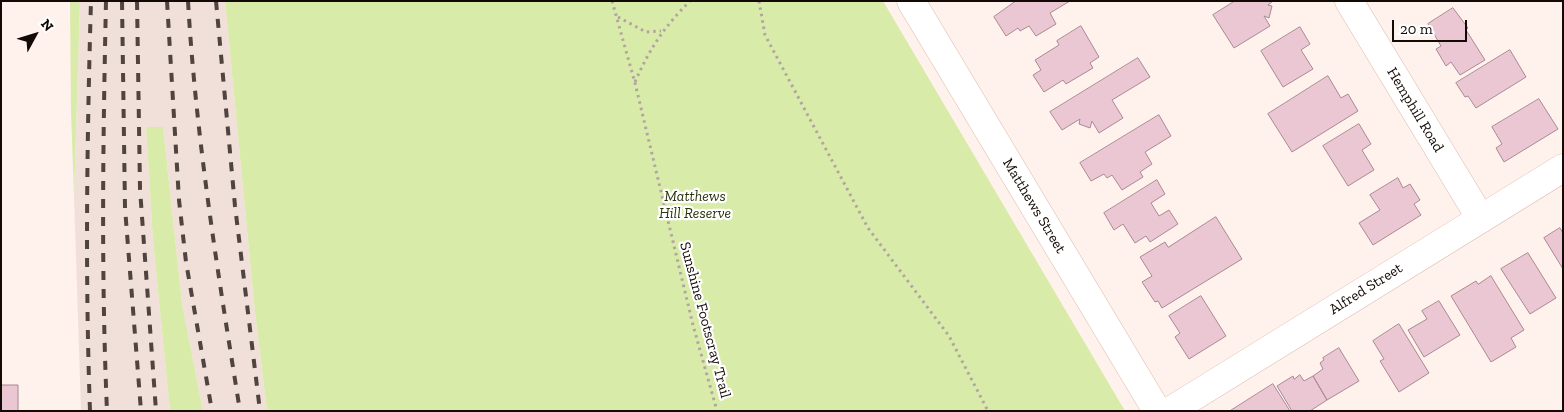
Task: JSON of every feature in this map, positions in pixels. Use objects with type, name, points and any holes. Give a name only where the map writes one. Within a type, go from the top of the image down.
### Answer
[{"type":"street","name":"Matthews Street","points":[[911,1],[1157,411]]},
{"type":"street","name":"Hemphill Road","points":[[1348,1],[1481,219]]},
{"type":"street","name":"Alfred Street","points":[[1170,411],[1563,168]]},
{"type":"path","name":"Sunshine Footscray Trail","points":[[612,1],[635,83],[693,325],[717,411]]},
{"type":"path","points":[[635,83],[646,56],[661,31],[690,1]]},
{"type":"path","points":[[760,1],[765,35],[868,228],[949,336],[988,411]]},
{"type":"path","points":[[617,16],[646,32],[661,31]]},
{"type":"shaded area","points":[[80,1],[225,1],[255,312],[267,411],[203,411],[182,303],[163,127],[146,127],[153,240],[170,411],[81,411],[74,196]]},
{"type":"green space","points":[[70,1],[80,1],[74,196],[71,111]]},
{"type":"green space","name":"Matthews Hill Reserve","points":[[225,1],[883,1],[1125,411],[267,411],[255,312]]},
{"type":"green space","points":[[146,127],[163,127],[182,303],[203,411],[170,411],[153,240]]},
{"type":"building","points":[[1016,1],[1070,1],[1050,13],[1056,24],[1036,36],[1029,26],[1020,31],[1018,28],[1006,36],[994,17]]},
{"type":"building","points":[[1235,1],[1273,1],[1268,5],[1272,6],[1269,18],[1264,16],[1270,26],[1234,48],[1213,15]]},
{"type":"building","points":[[1453,8],[1468,28],[1466,30],[1485,60],[1460,75],[1451,62],[1446,66],[1436,49],[1441,46],[1428,24]]},
{"type":"building","points":[[1081,26],[1099,57],[1090,63],[1093,68],[1066,84],[1063,80],[1044,92],[1033,75],[1041,70],[1035,60],[1059,45],[1057,41]]},
{"type":"building","points":[[1300,27],[1310,44],[1301,50],[1313,69],[1283,87],[1261,51]]},
{"type":"building","points":[[1510,50],[1526,77],[1476,108],[1468,96],[1465,97],[1456,83]]},
{"type":"building","points":[[1138,58],[1150,77],[1112,100],[1123,118],[1099,133],[1092,121],[1090,128],[1079,124],[1080,119],[1062,130],[1050,112]]},
{"type":"building","points":[[1328,76],[1341,98],[1348,94],[1358,111],[1292,152],[1268,114]]},
{"type":"building","points":[[1539,99],[1558,129],[1504,162],[1496,148],[1502,144],[1492,127]]},
{"type":"building","points":[[1159,115],[1171,136],[1145,152],[1152,164],[1140,172],[1143,177],[1122,190],[1112,175],[1107,178],[1104,174],[1091,181],[1080,163]]},
{"type":"building","points":[[1359,124],[1371,144],[1362,150],[1374,170],[1348,186],[1323,146]]},
{"type":"building","points":[[1398,178],[1403,188],[1410,184],[1420,200],[1414,204],[1421,215],[1373,245],[1359,223],[1380,210],[1370,195]]},
{"type":"building","points":[[1157,180],[1165,194],[1151,203],[1159,216],[1169,210],[1178,224],[1150,242],[1146,236],[1135,243],[1123,224],[1114,230],[1104,213]]},
{"type":"building","points":[[1216,217],[1242,259],[1162,308],[1158,301],[1155,302],[1142,282],[1152,276],[1140,257],[1165,242],[1168,247]]},
{"type":"building","points":[[1560,228],[1563,233],[1563,269],[1544,238]]},
{"type":"building","points":[[1528,253],[1556,298],[1530,314],[1501,269]]},
{"type":"building","points":[[1491,276],[1524,330],[1511,338],[1516,347],[1491,362],[1451,296],[1476,281],[1478,284]]},
{"type":"building","points":[[1201,296],[1226,336],[1189,359],[1175,337],[1180,333],[1169,316]]},
{"type":"building","points":[[1439,301],[1460,335],[1424,357],[1408,330],[1427,319],[1422,311]]},
{"type":"building","points":[[1399,324],[1429,373],[1399,392],[1380,361],[1384,359],[1373,341]]},
{"type":"building","points":[[1339,348],[1359,381],[1327,400],[1313,376],[1323,369],[1320,363],[1324,360],[1323,358]]},
{"type":"building","points":[[1300,375],[1304,381],[1313,376],[1327,400],[1310,411],[1292,411],[1277,386],[1293,376],[1294,379]]},
{"type":"building","points":[[1273,384],[1290,411],[1230,411]]},
{"type":"building","points":[[1,385],[18,385],[18,411],[1,411]]},
{"type":"railway","points":[[90,411],[87,206],[91,1]]},
{"type":"railway","points":[[106,1],[103,206],[107,411]]},
{"type":"railway","points":[[122,1],[125,208],[141,411]]},
{"type":"railway","points":[[137,1],[140,189],[156,411]]},
{"type":"railway","points":[[167,1],[179,200],[186,262],[212,411]]},
{"type":"railway","points":[[188,1],[202,155],[240,411]]},
{"type":"railway","points":[[216,1],[235,206],[260,411]]}]
